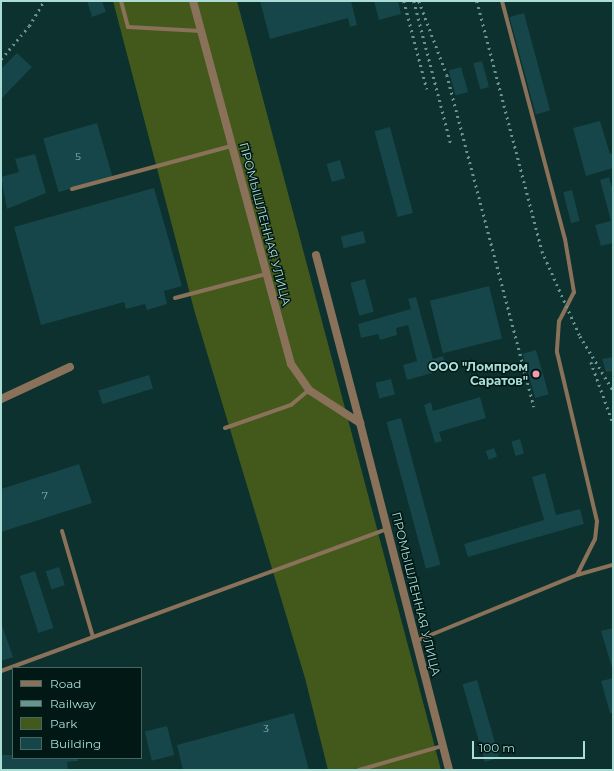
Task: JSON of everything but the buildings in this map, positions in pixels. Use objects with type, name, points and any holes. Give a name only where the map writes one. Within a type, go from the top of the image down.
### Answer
[{"type":"street","name":"ПРОМЫШЛЕННАЯ УЛИЦА","points":[[194,1],[231,146],[291,364],[309,390],[360,423]]},
{"type":"street","name":"ПРОМЫШЛЕННАЯ УЛИЦА","points":[[316,255],[449,770]]},
{"type":"street","points":[[1,399],[70,367]]},
{"type":"lane","points":[[121,1],[128,27],[201,31]]},
{"type":"lane","points":[[502,1],[565,239],[574,292],[559,321],[557,352],[597,522],[595,539],[586,562],[577,575]]},
{"type":"lane","points":[[72,189],[231,146]]},
{"type":"lane","points":[[175,298],[266,274]]},
{"type":"lane","points":[[225,428],[291,405],[309,390]]},
{"type":"lane","points":[[1,671],[387,529]]},
{"type":"lane","points":[[62,531],[93,637]]},
{"type":"lane","points":[[416,641],[577,575],[613,565]]},
{"type":"lane","points":[[359,770],[442,746]]},
{"type":"green space","points":[[113,1],[237,1],[441,770],[328,770],[305,678],[195,313]]},
{"type":"railway","points":[[1,59],[29,26],[44,1]]},
{"type":"railway","points":[[404,1],[427,89]]},
{"type":"railway","points":[[414,1],[451,144]]},
{"type":"railway","points":[[419,1],[447,75],[534,407]]},
{"type":"railway","points":[[477,1],[542,251],[580,336],[613,390]]},
{"type":"railway","points":[[591,362],[613,423]]},
{"type":"place","name":"ООО \"Ломпром Саратов\"","points":[[536,374]]}]
